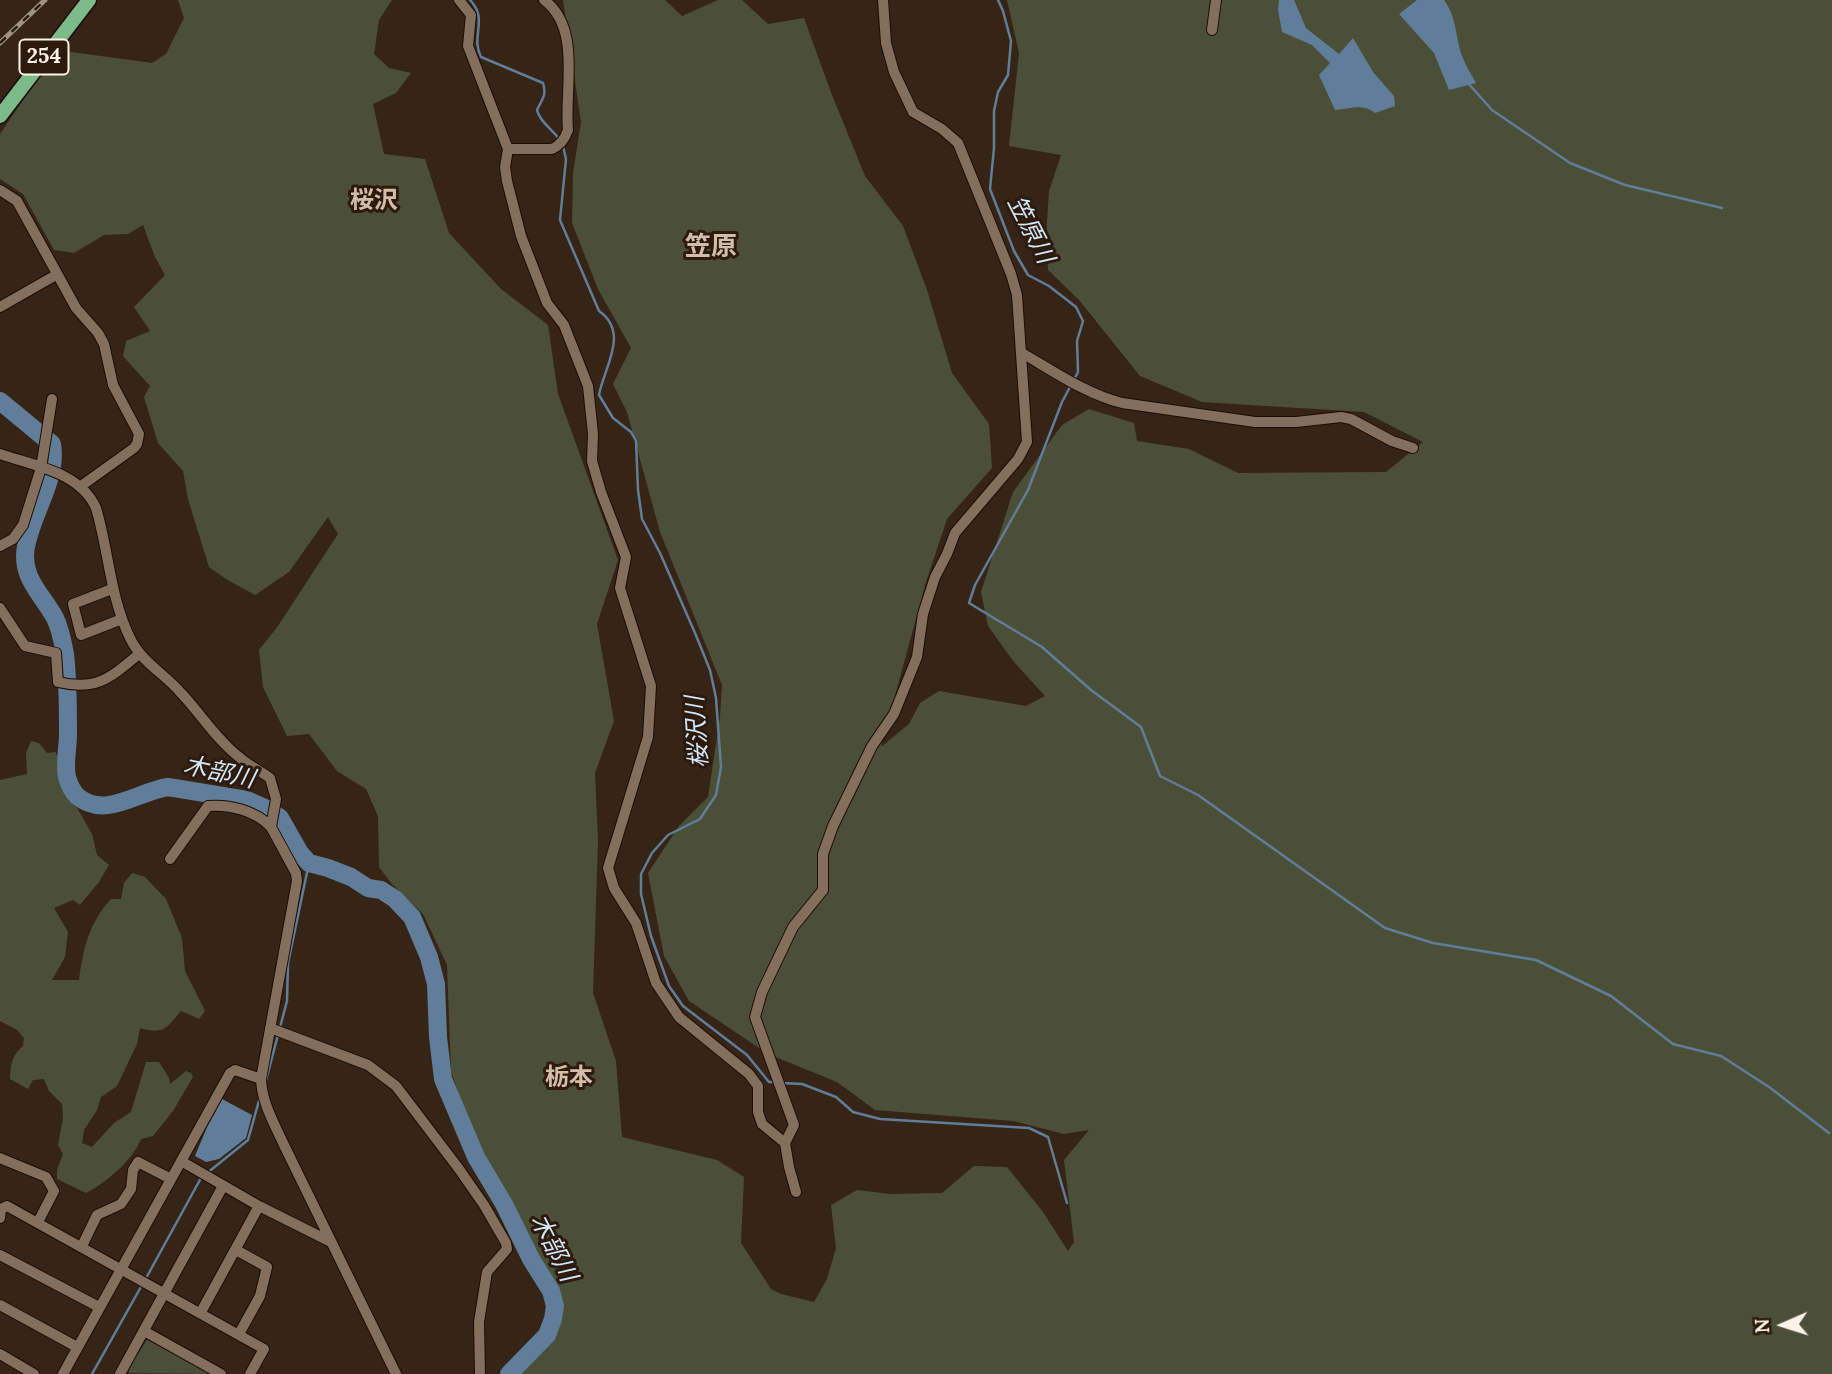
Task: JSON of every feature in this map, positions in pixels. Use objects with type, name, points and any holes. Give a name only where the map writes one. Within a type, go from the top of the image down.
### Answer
[{"type":"highway","name":"254","points":[[0,116],[89,0]]},
{"type":"street","points":[[458,0],[471,15],[468,46],[470,55],[508,149],[505,160],[507,181],[521,236],[547,303],[564,325],[588,386],[593,433],[592,461],[626,557],[620,588],[651,686],[648,737],[608,869],[614,888],[636,923],[656,983],[670,1005],[679,1017],[749,1074],[758,1086],[758,1112],[762,1124],[785,1143]]},
{"type":"street","points":[[508,149],[552,149],[558,147],[568,130],[567,41],[557,12],[544,0]]},
{"type":"street","points":[[796,1192],[785,1143],[794,1125],[755,1017],[762,992],[793,928],[823,890],[823,854],[833,826],[867,757],[894,713],[917,657],[923,614],[935,577],[955,533],[1018,459],[1027,442],[1017,295],[1011,274],[958,143],[942,129],[913,112],[894,72],[886,43],[883,0]]},
{"type":"street","points":[[1212,30],[1216,0]]},
{"type":"street","points":[[0,190],[18,201],[56,275],[76,308],[98,333],[104,344],[113,385],[139,434],[134,447],[81,485]]},
{"type":"street","points":[[0,307],[56,275]]},
{"type":"street","points":[[1022,353],[1109,400],[1255,422],[1296,422],[1341,417],[1351,419],[1392,441],[1413,448]]},
{"type":"street","points":[[0,547],[19,533],[41,468],[52,399]]},
{"type":"street","points":[[0,454],[62,475],[81,485],[96,508],[112,589],[122,619],[139,654],[180,691],[219,738],[239,757],[270,778],[276,799],[271,827]]},
{"type":"street","points":[[112,589],[73,604],[81,635],[122,619]]},
{"type":"street","points":[[0,608],[26,646],[56,653],[58,682],[78,687],[95,683],[112,676],[139,654]]},
{"type":"street","points":[[170,859],[208,806],[228,807],[264,819],[296,873],[297,881],[261,1079],[266,1106],[396,1374]]},
{"type":"street","points":[[270,1028],[368,1065],[381,1073],[396,1086],[484,1205],[507,1249],[487,1272],[479,1322],[480,1374]]},
{"type":"street","points":[[63,1374],[230,1073],[235,1070],[261,1079]]},
{"type":"street","points":[[0,1158],[46,1177],[54,1191],[38,1222]]},
{"type":"street","points":[[181,1161],[259,1206],[331,1242]]},
{"type":"street","points":[[82,1246],[97,1215],[121,1204],[131,1189],[133,1170],[138,1162],[171,1179]]},
{"type":"street","points":[[122,1373],[223,1186]]},
{"type":"street","points":[[0,1218],[1,1209],[7,1206],[264,1349],[250,1374]]},
{"type":"street","points":[[201,1312],[259,1206]]},
{"type":"street","points":[[236,1250],[267,1267],[260,1296],[239,1334]]},
{"type":"street","points":[[0,1255],[99,1307]]},
{"type":"street","points":[[0,1305],[77,1347]]},
{"type":"street","points":[[144,1331],[221,1374]]},
{"type":"street","points":[[0,1354],[34,1374]]},
{"type":"green space","points":[[178,0],[392,0],[379,20],[374,54],[389,68],[411,73],[396,93],[373,104],[384,154],[425,159],[449,233],[501,289],[548,325],[558,394],[618,560],[597,624],[614,721],[595,773],[598,841],[593,993],[616,1061],[622,1137],[717,1160],[744,1177],[741,1243],[771,1289],[814,1302],[827,1279],[836,1248],[831,1205],[857,1190],[890,1194],[942,1193],[974,1166],[1007,1167],[1043,1212],[1068,1251],[1074,1242],[1064,1160],[1089,1130],[1064,1134],[1013,1121],[875,1110],[837,1082],[768,1054],[689,1001],[664,956],[648,873],[679,826],[708,797],[722,685],[660,532],[627,412],[613,384],[631,348],[598,289],[572,223],[573,173],[581,122],[563,0],[665,0],[682,16],[718,0],[742,0],[768,24],[804,18],[865,176],[903,226],[927,290],[952,373],[989,424],[992,468],[947,519],[926,582],[881,747],[909,724],[920,703],[939,691],[1026,706],[1045,696],[1014,662],[988,626],[981,592],[1013,492],[1062,425],[1089,409],[1134,423],[1137,441],[1189,449],[1238,473],[1386,472],[1423,442],[1364,412],[1202,402],[1140,376],[1079,300],[1048,270],[1046,238],[1049,191],[1061,155],[1009,146],[1019,53],[1007,0],[1832,0],[1832,1374],[519,1374],[524,1351],[556,1321],[560,1307],[558,1292],[512,1200],[485,1156],[465,1112],[451,1071],[447,965],[423,914],[392,884],[379,867],[378,816],[366,789],[337,771],[309,734],[287,736],[263,687],[259,650],[278,626],[338,534],[328,517],[289,572],[255,595],[209,567],[188,499],[183,471],[158,443],[144,397],[150,386],[123,356],[126,341],[150,331],[134,307],[165,275],[143,225],[128,234],[104,235],[74,253],[54,250],[23,194],[0,179],[0,134],[57,50],[152,63],[166,54],[184,18]]},
{"type":"green space","points":[[31,741],[39,743],[47,753],[56,752],[64,785],[92,834],[97,855],[109,865],[80,905],[73,900],[54,908],[68,932],[65,957],[52,980],[79,980],[92,927],[111,899],[121,899],[124,883],[132,873],[145,877],[166,899],[182,938],[185,971],[205,1011],[199,1019],[181,1011],[168,1026],[160,1030],[140,1028],[137,1044],[117,1086],[101,1097],[97,1110],[84,1130],[82,1143],[92,1147],[114,1123],[131,1112],[146,1062],[159,1062],[170,1084],[186,1071],[193,1077],[173,1111],[153,1136],[141,1139],[132,1155],[118,1170],[86,1193],[57,1179],[57,1170],[63,1154],[58,1145],[63,1118],[62,1104],[49,1091],[44,1079],[33,1080],[28,1089],[10,1079],[12,1061],[23,1046],[24,1038],[17,1030],[0,1021],[0,780],[27,774],[26,753]]},
{"type":"green space","points":[[148,1338],[213,1374],[129,1373],[129,1368]]},
{"type":"water","points":[[1279,0],[1294,0],[1306,28],[1339,54],[1353,38],[1373,72],[1394,96],[1395,106],[1375,113],[1361,107],[1335,110],[1319,75],[1330,63],[1312,45],[1282,32]]},
{"type":"water","points":[[1417,0],[1444,0],[1449,7],[1460,51],[1476,83],[1449,90],[1434,53],[1399,14]]},
{"type":"water","points":[[222,1099],[252,1115],[246,1138],[219,1159],[206,1162],[195,1156]]},
{"type":"waterway","name":"桜沢川","points":[[470,0],[478,14],[477,42],[481,57],[543,83],[544,94],[537,110],[538,114],[560,140]]},
{"type":"waterway","name":"笠原川","points":[[998,0],[1011,41],[1008,75],[998,92],[994,111],[990,189],[1014,251],[1028,275],[1049,286],[1076,307],[1083,321],[1077,341],[1078,372],[1062,402],[1028,490],[975,585],[969,603],[1042,647],[1091,690],[1141,727],[1160,776],[1198,795],[1385,928],[1433,943],[1536,960],[1611,996],[1673,1044],[1721,1056],[1769,1087],[1829,1133]]},
{"type":"waterway","points":[[1467,82],[1492,110],[1570,163],[1625,185],[1722,208]]},
{"type":"waterway","name":"桜沢川","points":[[563,146],[566,159],[560,220],[599,311],[613,329],[612,351],[599,395],[613,418],[631,432],[636,441],[642,519],[695,633],[710,670],[716,698],[721,767],[716,795],[700,819],[668,835],[652,853],[641,874],[641,894],[651,936],[669,986],[683,1006],[747,1055],[769,1082],[775,1082]]},
{"type":"waterway","name":"木部川","points":[[0,401],[52,444],[53,457],[48,483],[29,534],[25,558],[29,576],[55,618],[63,645],[68,694],[66,772],[75,794],[88,803],[110,805],[168,787],[247,800],[280,818],[300,853],[309,863],[351,877],[368,888],[381,890],[395,899],[412,917],[429,957],[436,984],[443,1079],[476,1157],[551,1291],[555,1306],[547,1335],[509,1374]]},
{"type":"waterway","points":[[265,1084],[287,1001],[288,963],[309,863]]},
{"type":"waterway","name":"桜沢川","points":[[781,1083],[802,1084],[836,1097],[853,1112],[880,1119],[1029,1128],[1048,1137],[1067,1203]]},
{"type":"waterway","points":[[145,1280],[201,1178],[248,1140],[260,1097]]},
{"type":"waterway","points":[[92,1374],[142,1285]]},
{"type":"railway","points":[[0,43],[45,0]]},
{"type":"district","name":"桜沢","points":[[374,201]]},
{"type":"district","name":"笠原","points":[[711,248]]},
{"type":"district","name":"栃本","points":[[569,1078]]}]
